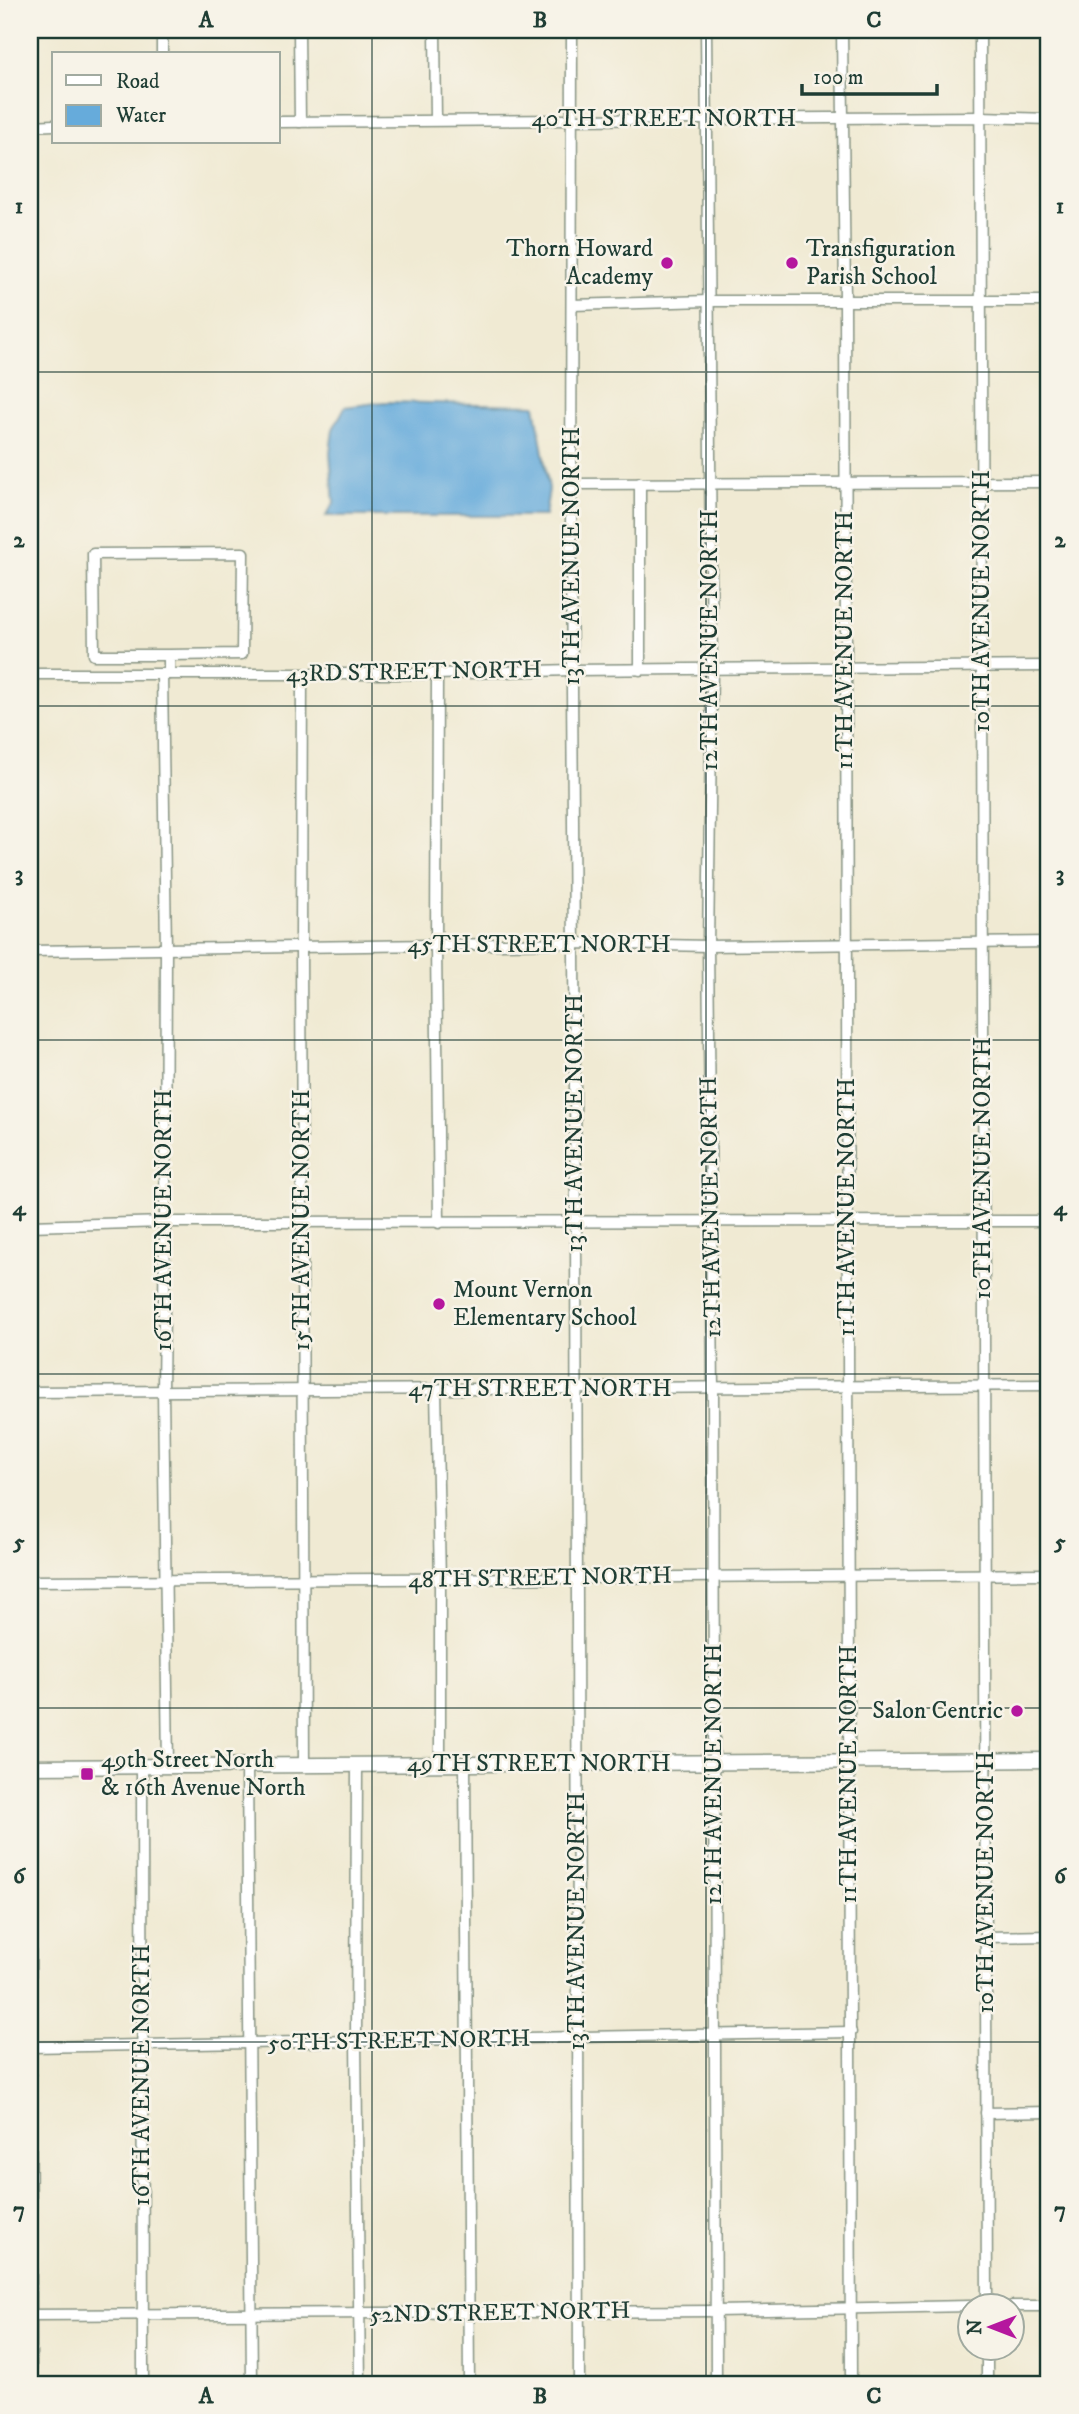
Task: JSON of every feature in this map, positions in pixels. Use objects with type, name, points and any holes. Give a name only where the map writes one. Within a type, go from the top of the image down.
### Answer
[{"type":"main road","name":"49TH STREET NORTH","points":[[30,1767],[1049,1760]]},
{"type":"street","points":[[162,30],[162,52]]},
{"type":"street","points":[[299,30],[300,122]]},
{"type":"street","points":[[435,30],[436,120]]},
{"type":"street","name":"13TH AVENUE NORTH","points":[[572,30],[571,670],[576,1222],[579,2384]]},
{"type":"street","name":"12TH AVENUE NORTH","points":[[706,30],[712,669],[708,946],[713,1388],[716,2384]]},
{"type":"street","name":"11TH AVENUE NORTH","points":[[842,30],[851,2384]]},
{"type":"street","name":"10TH AVENUE NORTH","points":[[980,30],[987,2292]]},
{"type":"street","name":"40TH STREET NORTH","points":[[280,122],[980,117],[1049,119]]},
{"type":"street","points":[[30,126],[52,125]]},
{"type":"street","points":[[572,304],[708,301],[1049,301]]},
{"type":"street","points":[[572,484],[1049,482]]},
{"type":"street","points":[[640,483],[640,670]]},
{"type":"street","points":[[243,553],[242,654],[169,655],[94,655],[93,555],[243,553]]},
{"type":"street","name":"16TH AVENUE NORTH","points":[[167,1766],[163,1391],[166,674],[169,655]]},
{"type":"street","name":"43RD STREET NORTH","points":[[30,674],[438,674],[571,670],[1049,666]]},
{"type":"street","points":[[438,674],[436,946],[439,1223]]},
{"type":"street","name":"15TH AVENUE NORTH","points":[[302,675],[304,1765]]},
{"type":"street","name":"45TH STREET NORTH","points":[[30,951],[574,943],[708,946],[1049,943]]},
{"type":"street","points":[[30,1227],[165,1222],[1049,1220]]},
{"type":"street","name":"47TH STREET NORTH","points":[[30,1392],[1049,1385]]},
{"type":"street","points":[[436,1390],[440,1764]]},
{"type":"street","name":"48TH STREET NORTH","points":[[30,1581],[1049,1574]]},
{"type":"street","points":[[465,1764],[469,2384]]},
{"type":"street","points":[[247,1765],[252,2384]]},
{"type":"street","points":[[357,1765],[356,2042],[360,2384]]},
{"type":"street","name":"16TH AVENUE NORTH","points":[[142,1766],[143,2384]]},
{"type":"street","points":[[30,1838],[31,2384]]},
{"type":"street","points":[[986,1937],[1049,1936]]},
{"type":"street","name":"50TH STREET NORTH","points":[[32,2047],[851,2032]]},
{"type":"street","points":[[986,2113],[1049,2112]]},
{"type":"street","points":[[1026,2306],[1049,2305]]},
{"type":"street","name":"52ND STREET NORTH","points":[[31,2315],[579,2313],[956,2306]]},
{"type":"street","points":[[987,2362],[987,2384]]},
{"type":"water","points":[[384,402],[535,405],[549,489],[545,516],[326,516],[334,503],[330,453],[333,429],[345,407]]},
{"type":"place","name":"Thorn Howard Academy","points":[[667,263]]},
{"type":"place","name":"Transfiguration Parish School","points":[[792,263]]},
{"type":"place","name":"Mount Vernon Elementary School","points":[[439,1304]]},
{"type":"place","name":"Salon Centric","points":[[1017,1711]]},
{"type":"place","name":"49th Street North & 16th Avenue North","points":[[87,1774]]}]
